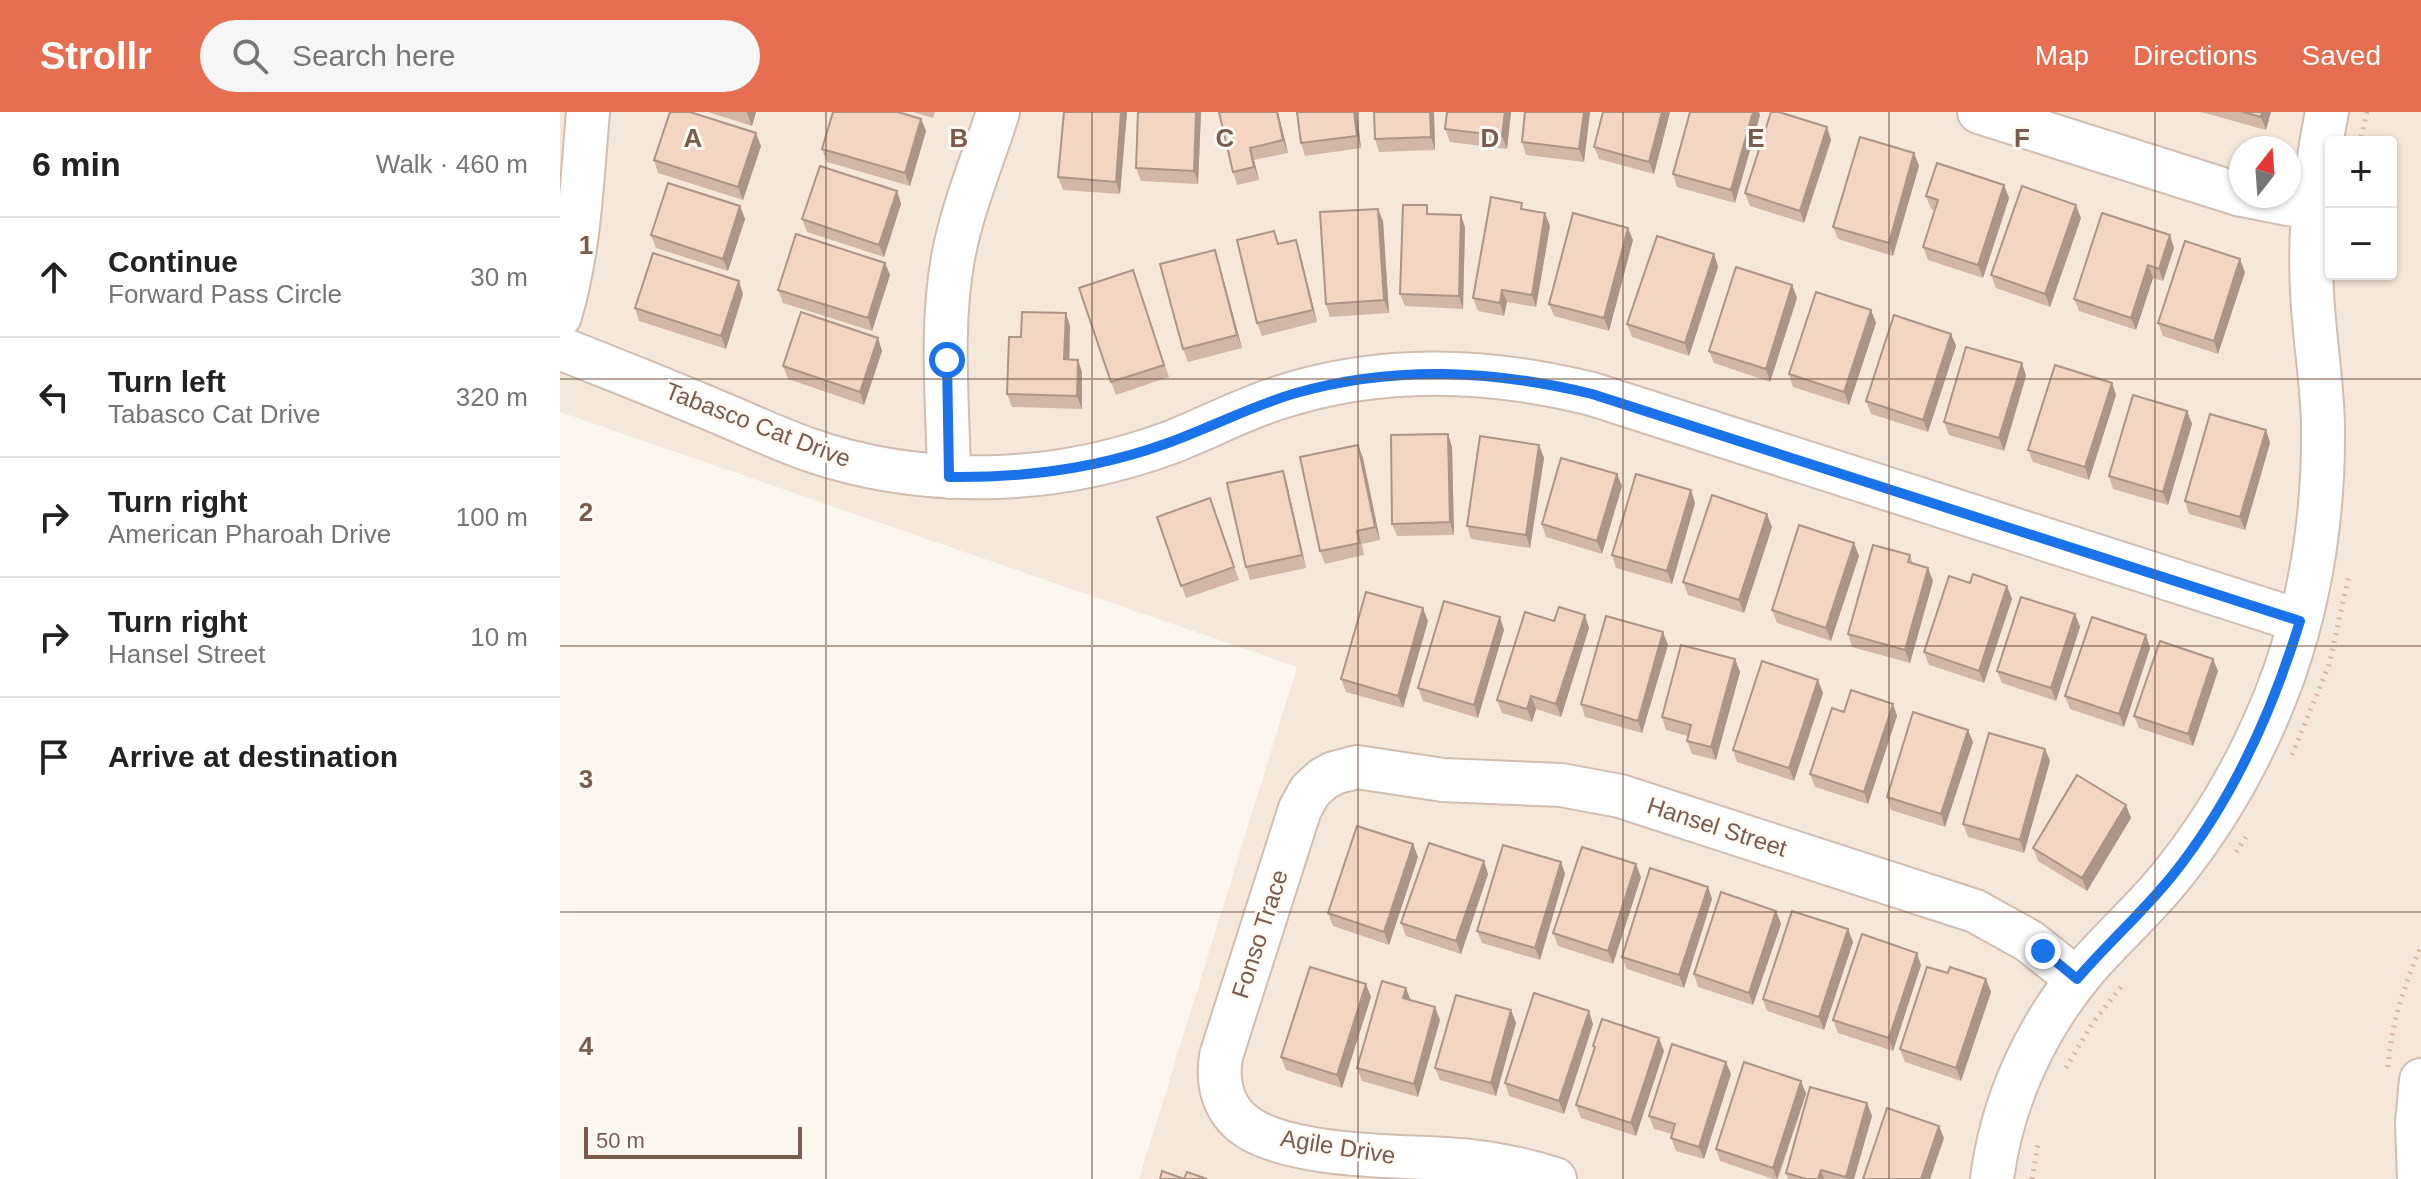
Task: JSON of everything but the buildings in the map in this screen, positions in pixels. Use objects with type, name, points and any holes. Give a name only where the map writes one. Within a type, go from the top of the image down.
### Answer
[{"type":"street","points":[[560,316],[574,261],[588,112]]},
{"type":"street","points":[[949,477],[949,285],[957,240],[998,112]]},
{"type":"street","points":[[1979,112],[2229,191]]},
{"type":"street","points":[[1992,1179],[2003,1123],[2020,1075],[2043,1029],[2077,979],[2166,884],[2213,818],[2247,759],[2270,710],[2300,621],[2314,555],[2322,475],[2321,394],[2311,288],[2313,209],[2327,112]]},
{"type":"street","points":[[2301,207],[2313,209]]},
{"type":"street","name":"Tabasco Cat Drive","points":[[560,348],[809,450],[878,468],[949,477],[1020,476],[1100,464],[1167,443],[1276,399],[1334,384],[1416,373],[1499,376],[1546,383],[1592,394],[2300,621]]},
{"type":"street","name":"Hansel Street","points":[[1330,775],[1349,768],[1365,767],[1443,780],[1561,785],[1620,796],[1975,911],[2029,941],[2077,979]]},
{"type":"street","name":"Fonso Trace","points":[[1227,1105],[1219,1081],[1221,1056],[1300,809],[1310,791],[1330,775]]},
{"type":"street","points":[[2419,1179],[2417,1123],[2421,1080]]},
{"type":"street","name":"Agile Drive","points":[[1227,1105],[1237,1118],[1254,1131],[1300,1145],[1368,1156],[1484,1162],[1555,1179]]},
{"type":"path","points":[[2361,136],[2367,112]]},
{"type":"shaded area","points":[[560,112],[2421,112],[2421,1179],[1139,1179],[1297,667],[560,412]]},
{"type":"route","points":[[947,360],[949,477],[1020,476],[1100,464],[1189,435],[1276,399],[1334,384],[1416,373],[1499,376],[1592,394],[2300,621],[2270,710],[2247,759],[2213,818],[2174,873],[2077,979],[2043,951]]}]
